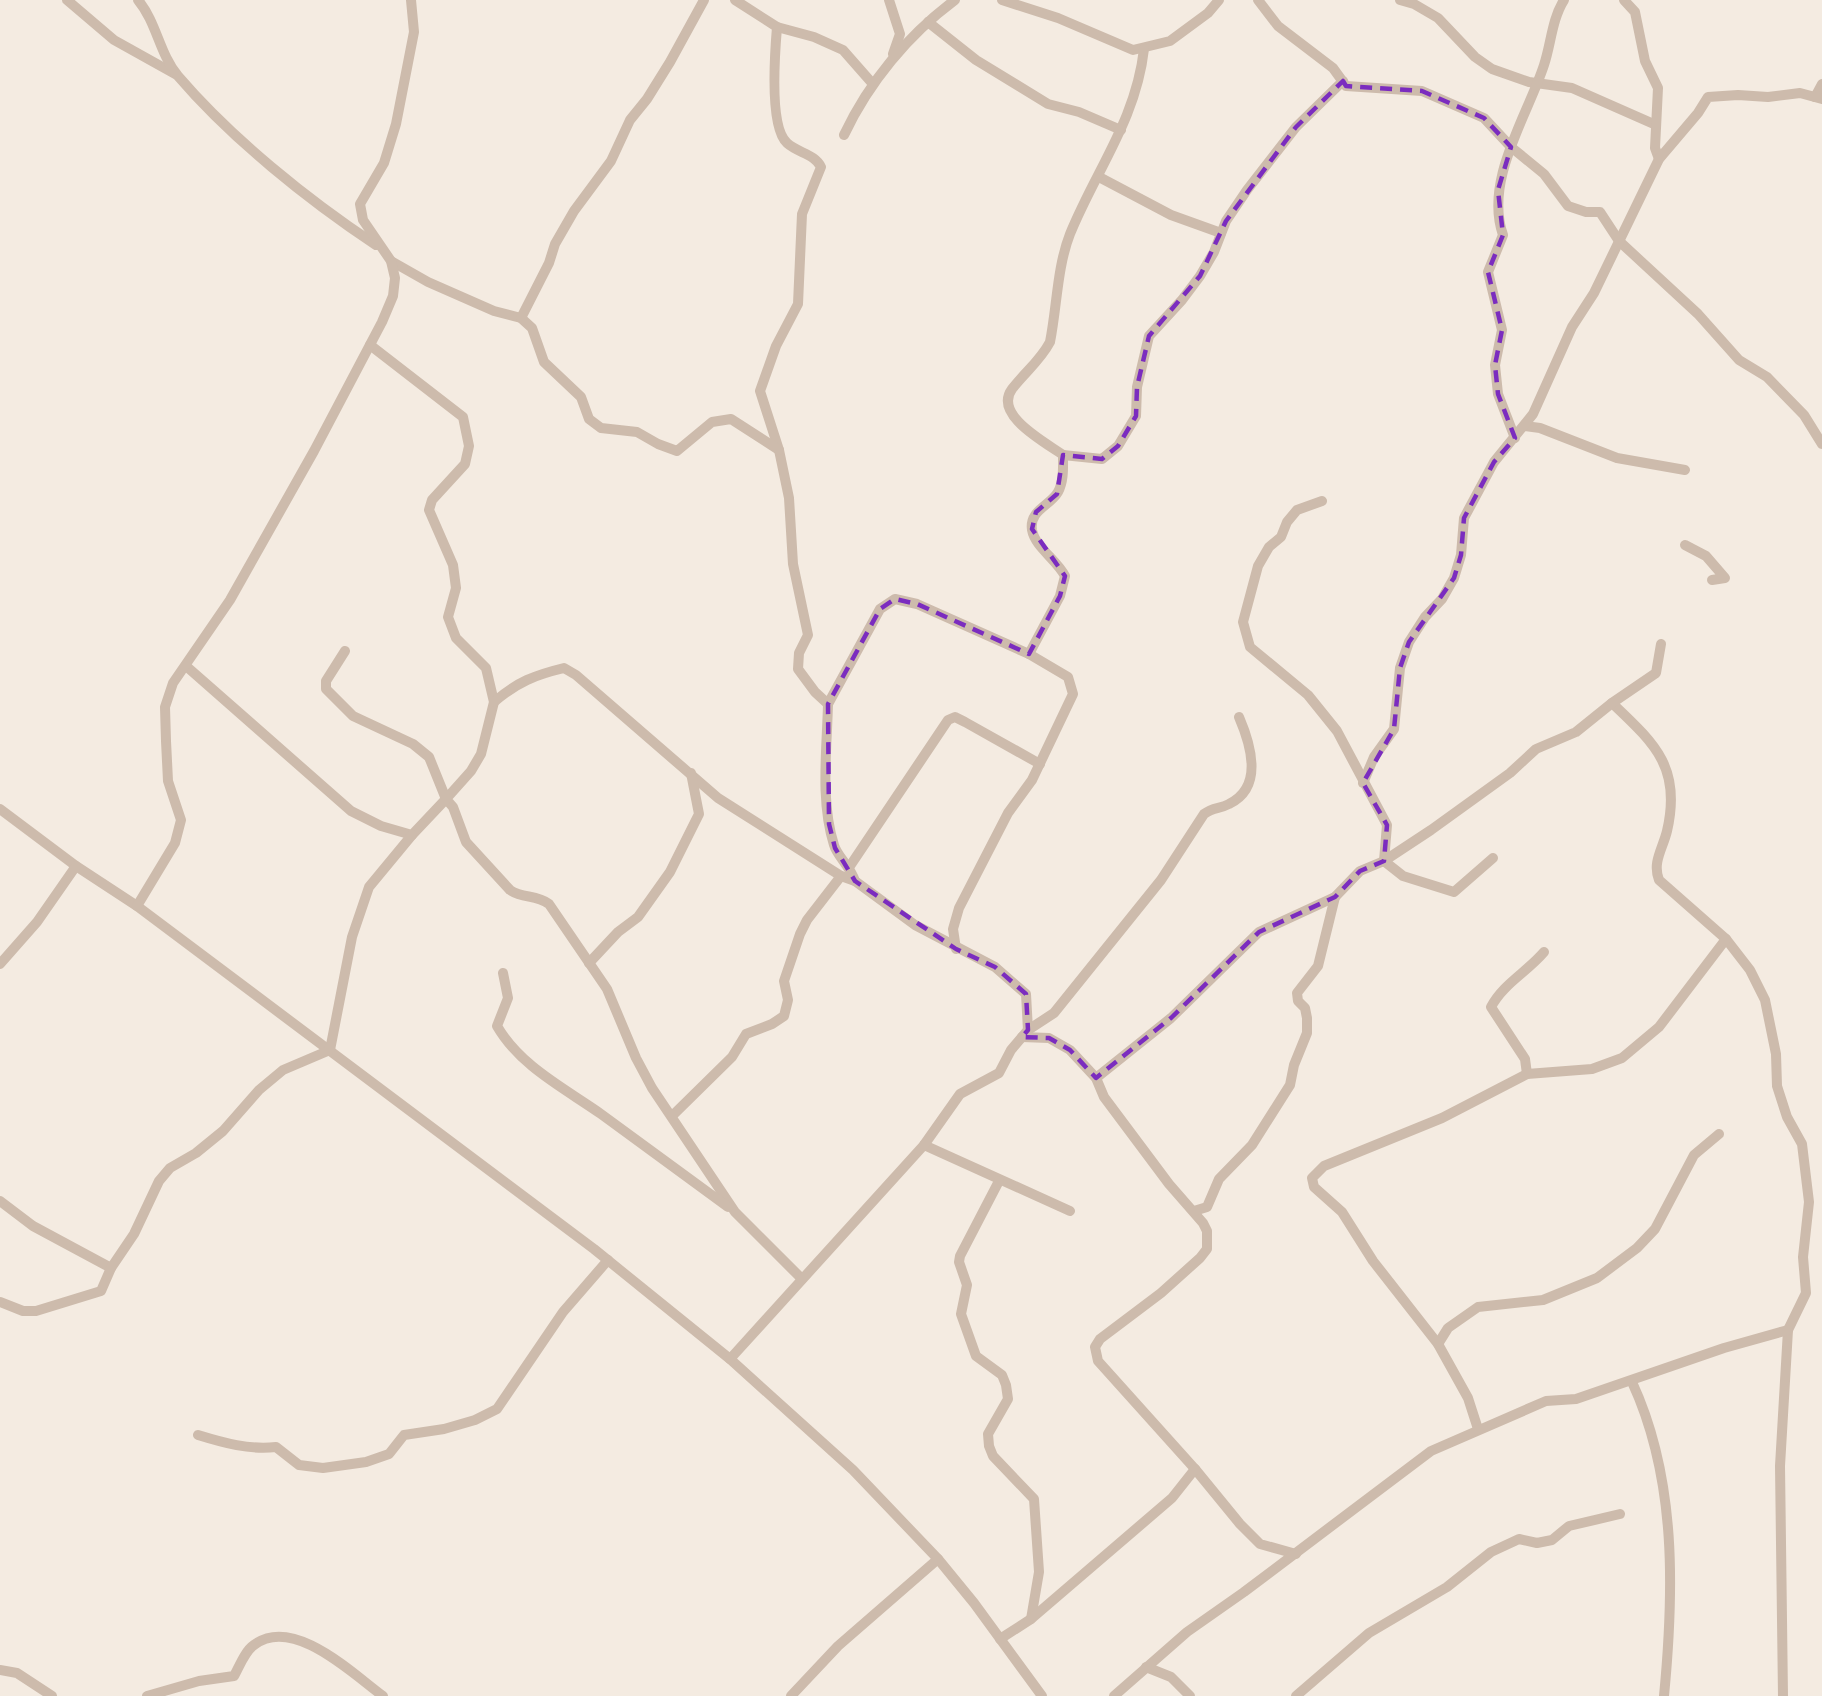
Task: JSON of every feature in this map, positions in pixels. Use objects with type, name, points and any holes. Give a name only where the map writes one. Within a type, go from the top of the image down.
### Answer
[{"type":"street","points":[[67,0],[114,40],[178,76]]},
{"type":"street","points":[[138,0],[155,27],[164,56],[178,76],[250,147],[297,188],[381,248]]},
{"type":"street","points":[[411,0],[414,32],[396,124],[384,163],[360,204],[363,220],[391,261],[428,282],[494,311],[521,318],[532,328],[544,362],[581,397],[589,419],[601,428],[636,432],[657,444],[677,451],[712,422],[731,419],[779,450]]},
{"type":"street","points":[[521,318],[549,263],[555,244],[574,211],[611,161],[630,120],[647,99],[670,62],[704,0]]},
{"type":"street","points":[[735,0],[777,27],[814,37],[843,50],[872,84]]},
{"type":"street","points":[[889,0],[900,34],[891,60]]},
{"type":"street","points":[[843,135],[858,105],[891,60],[928,22],[955,0]]},
{"type":"street","points":[[1002,0],[1058,18],[1121,47],[1133,50],[1170,41],[1208,13],[1220,1]]},
{"type":"street","points":[[1258,0],[1278,26],[1333,68],[1346,86],[1422,91],[1484,118],[1510,147],[1544,174],[1568,207],[1586,212],[1600,212],[1619,241],[1698,314],[1739,360],[1767,377],[1804,415],[1822,444]]},
{"type":"street","points":[[1400,0],[1414,4],[1438,18],[1475,57],[1492,69],[1536,82],[1572,88],[1656,125]]},
{"type":"street","points":[[1515,438],[1498,394],[1495,365],[1502,330],[1488,272],[1503,235],[1499,223],[1498,190],[1510,147],[1516,140],[1536,82],[1544,67],[1558,10],[1564,0]]},
{"type":"street","points":[[1624,0],[1635,12],[1646,62],[1658,88],[1655,148],[1659,159]]},
{"type":"street","points":[[928,22],[976,60],[1048,104],[1079,112],[1121,130]]},
{"type":"street","points":[[777,27],[774,61],[779,129],[786,142],[817,159],[821,167],[802,214],[798,304],[776,346],[759,391],[779,450],[789,498],[793,564],[808,635],[799,653],[798,669],[815,693],[828,704]]},
{"type":"street","points":[[1144,49],[1138,88],[1121,130],[1070,235],[1050,342],[1044,354],[1011,391],[1007,403],[1010,414],[1063,455],[1102,459],[1118,446],[1136,416],[1137,387],[1149,336],[1182,300],[1200,276],[1226,220],[1247,190],[1296,127],[1343,81]]},
{"type":"street","points":[[1363,783],[1374,757],[1394,729],[1400,668],[1409,642],[1425,617],[1442,599],[1454,578],[1461,555],[1464,518],[1494,462],[1524,426],[1547,386],[1572,327],[1594,293],[1659,159],[1698,113],[1708,97],[1738,95],[1768,97],[1800,93],[1818,98],[1822,84]]},
{"type":"street","points":[[1099,177],[1171,215],[1221,233]]},
{"type":"street","points":[[137,906],[175,843],[181,820],[168,780],[165,707],[173,683],[235,590],[370,345],[393,296],[395,278],[391,261]]},
{"type":"street","points":[[330,1050],[352,937],[369,887],[412,835],[471,771],[482,754],[494,702],[486,668],[456,638],[448,617],[456,588],[453,565],[429,510],[432,500],[465,464],[469,446],[463,417],[370,345]]},
{"type":"street","points":[[1524,426],[1540,428],[1617,458],[1685,470]]},
{"type":"street","points":[[1029,654],[1060,596],[1065,576],[1059,564],[1040,544],[1032,529],[1036,512],[1057,494],[1062,476],[1063,455]]},
{"type":"street","points":[[1322,501],[1297,510],[1287,522],[1281,537],[1269,548],[1258,566],[1243,622],[1250,647],[1308,695],[1337,731],[1387,825],[1384,861]]},
{"type":"street","points":[[1685,545],[1706,556],[1725,578],[1712,580]]},
{"type":"street","points":[[855,880],[850,866],[835,848],[829,824],[828,704],[880,609],[895,599],[917,604],[1062,671],[1073,685],[1073,694],[1040,764],[1008,813],[959,908],[954,929],[956,949]]},
{"type":"street","points":[[1096,1078],[1171,1018],[1259,932],[1335,897],[1360,871],[1384,861],[1510,773],[1536,749],[1576,732],[1612,703],[1656,673],[1661,644]]},
{"type":"street","points":[[345,651],[326,681],[326,690],[353,716],[404,739],[429,758],[446,799],[453,807],[466,842],[518,896],[541,898],[549,904],[607,989],[636,1058],[652,1088],[735,1212]]},
{"type":"street","points":[[186,666],[351,811],[381,826],[412,835]]},
{"type":"street","points":[[494,702],[514,684],[564,668],[576,675],[718,798],[841,876],[855,880],[915,925],[956,949],[995,967],[1026,994],[1025,1033]]},
{"type":"street","points":[[1612,703],[1651,740],[1666,764],[1670,806],[1667,832],[1658,854],[1656,871],[1659,880],[1726,939],[1750,970],[1766,1000],[1776,1054],[1777,1086],[1787,1117],[1802,1144],[1809,1202],[1803,1257],[1806,1293],[1788,1330],[1780,1466],[1783,1696]]},
{"type":"street","points":[[850,866],[948,720],[955,717],[1040,764]]},
{"type":"street","points":[[730,1359],[924,1145],[960,1094],[999,1073],[1011,1050],[1025,1033],[1054,1013],[1161,880],[1204,814],[1212,808],[1227,806],[1243,796],[1251,781],[1252,746],[1239,717]]},
{"type":"street","points":[[589,963],[618,932],[638,917],[670,872],[699,814],[691,773]]},
{"type":"street","points":[[0,809],[75,866],[137,906],[330,1050],[395,1103],[608,1260],[730,1359],[853,1470],[938,1559],[1042,1696]]},
{"type":"street","points":[[1384,861],[1403,876],[1454,892],[1493,858]]},
{"type":"street","points":[[0,964],[37,922],[75,866]]},
{"type":"street","points":[[672,1116],[732,1056],[746,1034],[784,1016],[788,1000],[784,981],[800,934],[807,920],[841,876]]},
{"type":"street","points":[[1194,1211],[1207,1207],[1219,1179],[1252,1145],[1290,1085],[1294,1065],[1307,1033],[1305,1008],[1298,1001],[1297,993],[1318,966],[1335,897]]},
{"type":"street","points":[[1478,1429],[1468,1398],[1438,1344],[1373,1261],[1342,1212],[1314,1187],[1312,1178],[1324,1166],[1442,1118],[1527,1074],[1592,1069],[1622,1058],[1659,1028],[1726,939]]},
{"type":"street","points":[[1527,1074],[1525,1059],[1491,1007],[1497,996],[1530,969],[1544,952]]},
{"type":"street","points":[[503,974],[508,998],[497,1026],[507,1045],[555,1084],[600,1113],[735,1212],[802,1279]]},
{"type":"street","points":[[1025,1033],[1049,1038],[1070,1050],[1096,1078],[1104,1096],[1169,1184],[1194,1211],[1207,1232],[1207,1249],[1161,1293],[1100,1339],[1095,1353],[1098,1361],[1260,1544],[1296,1554]]},
{"type":"street","points":[[0,1302],[23,1311],[36,1311],[100,1292],[111,1268],[134,1234],[159,1181],[170,1167],[196,1153],[223,1131],[259,1090],[283,1070],[330,1050]]},
{"type":"street","points":[[1438,1344],[1448,1328],[1478,1307],[1543,1300],[1597,1278],[1637,1248],[1655,1228],[1694,1155],[1719,1134]]},
{"type":"street","points":[[924,1145],[999,1181],[1070,1211]]},
{"type":"street","points":[[999,1181],[960,1256],[959,1262],[967,1285],[961,1314],[976,1356],[1002,1375],[1006,1385],[1008,1399],[988,1434],[989,1446],[993,1456],[1034,1499],[1039,1572],[1031,1619]]},
{"type":"street","points":[[0,1201],[33,1226],[111,1268]]},
{"type":"street","points":[[198,1435],[261,1449],[276,1447],[300,1465],[323,1468],[366,1462],[389,1454],[404,1435],[444,1429],[475,1420],[497,1409],[563,1312],[608,1260]]},
{"type":"street","points":[[1114,1696],[1187,1632],[1296,1554],[1431,1452],[1478,1429],[1546,1401],[1576,1399],[1632,1382],[1724,1348],[1788,1330]]},
{"type":"street","points":[[1632,1382],[1649,1427],[1666,1508],[1670,1640],[1664,1696]]},
{"type":"street","points":[[1000,1639],[1031,1619],[1172,1498],[1195,1469]]},
{"type":"street","points":[[1296,1696],[1369,1633],[1447,1587],[1491,1552],[1519,1539],[1537,1543],[1552,1540],[1569,1526],[1620,1514]]},
{"type":"street","points":[[791,1696],[838,1646],[938,1559]]},
{"type":"street","points":[[147,1696],[199,1681],[234,1676],[253,1645],[278,1636],[307,1644],[336,1659],[376,1695]]},
{"type":"street","points":[[1146,1667],[1171,1677],[1190,1696]]},
{"type":"street","points":[[0,1670],[17,1673],[52,1696]]},
{"type":"highlighted area","points":[[1343,81],[1346,86],[1422,91],[1484,118],[1511,147],[1498,190],[1503,235],[1488,272],[1502,330],[1495,365],[1498,394],[1515,438],[1494,462],[1464,518],[1461,555],[1454,578],[1409,642],[1400,668],[1394,729],[1363,783],[1387,825],[1384,861],[1360,871],[1335,897],[1259,932],[1171,1018],[1096,1078],[1070,1050],[1049,1038],[1022,1037],[1028,1030],[1026,994],[995,967],[956,949],[855,881],[835,848],[829,824],[828,704],[880,609],[895,599],[917,604],[1029,654],[1060,596],[1065,576],[1032,529],[1036,512],[1057,494],[1063,455],[1102,459],[1118,446],[1136,416],[1137,387],[1149,336],[1200,276],[1226,221],[1296,127]]}]
